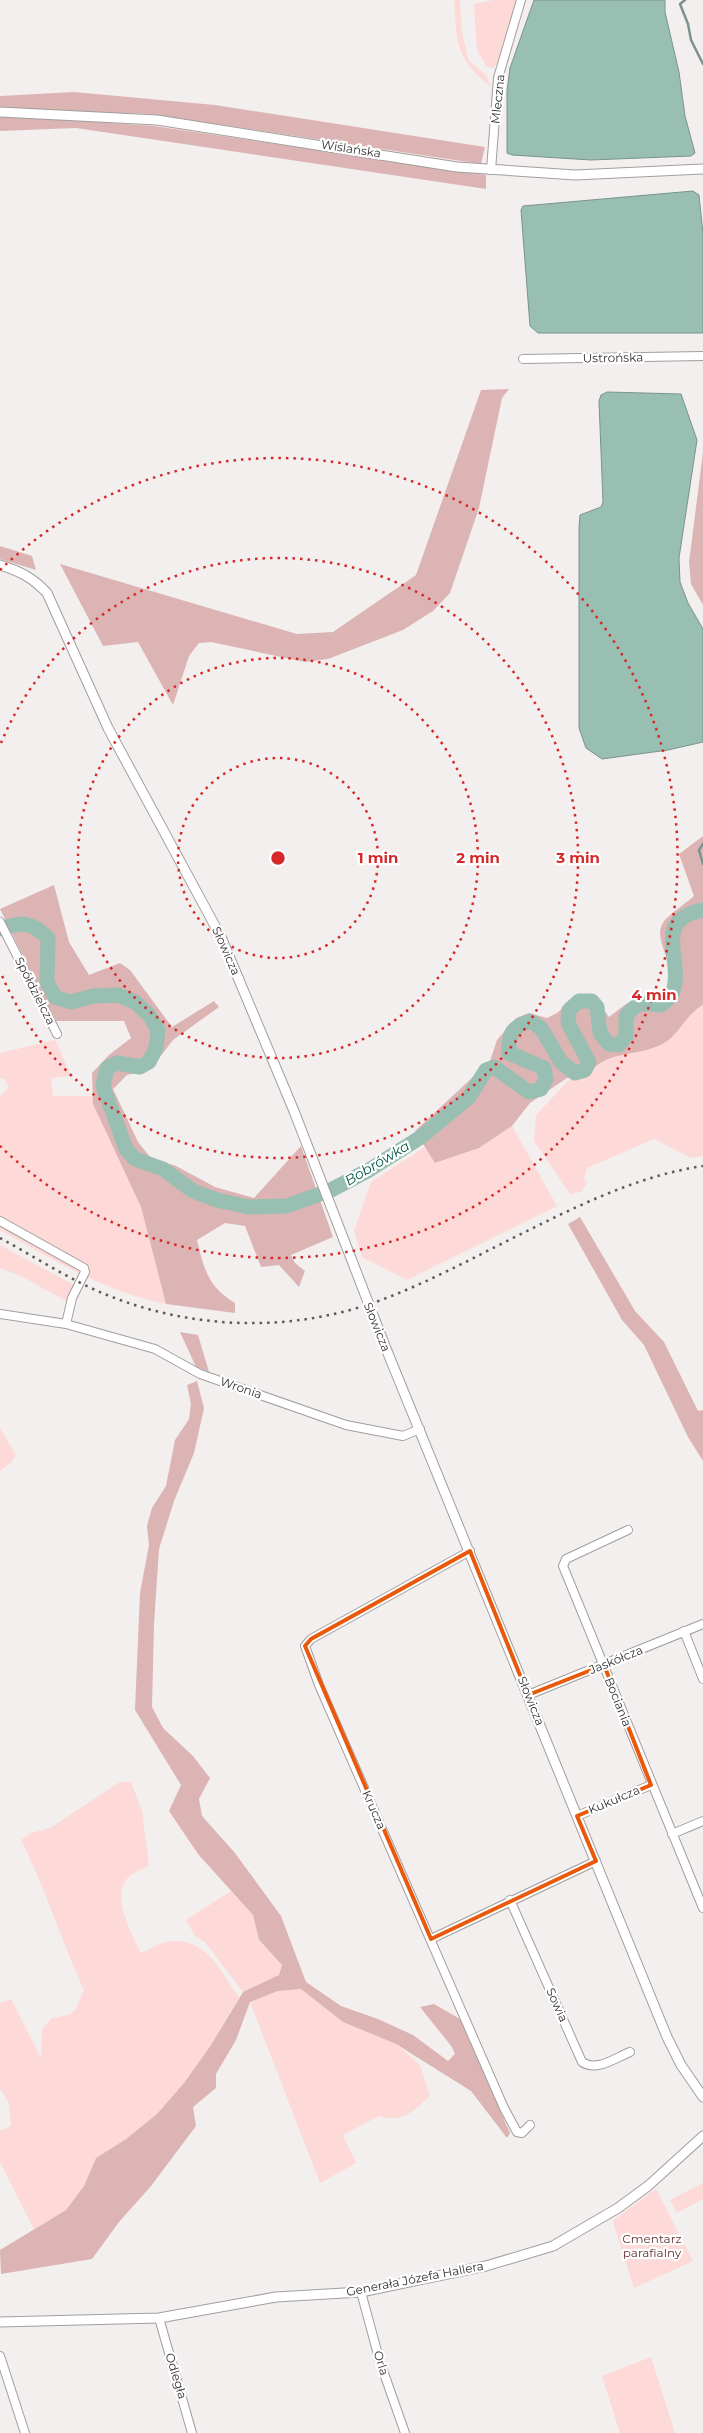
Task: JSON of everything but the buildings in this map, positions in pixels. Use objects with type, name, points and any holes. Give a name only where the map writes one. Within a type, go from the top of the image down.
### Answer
[{"type":"street","name":"Mleczna","points":[[491,170],[498,78],[522,0]]},
{"type":"street","name":"Wiślańska","points":[[0,112],[157,120],[457,167],[491,170],[575,175],[703,169]]},
{"type":"street","name":"Ustrońska","points":[[523,359],[703,356]]},
{"type":"street","name":"Słowicza","points":[[0,565],[23,573],[36,581],[47,593],[108,728],[220,937],[329,1200],[385,1346],[674,2053],[703,2096]]},
{"type":"street","name":"Spółdzielcza","points":[[0,922],[57,1034]]},
{"type":"street","points":[[0,1221],[84,1268],[85,1272],[72,1298],[66,1324]]},
{"type":"street","name":"Wronia","points":[[0,1314],[66,1324],[155,1349],[200,1374],[346,1426],[403,1436],[420,1430]]},
{"type":"street","name":"Bociania","points":[[628,1530],[566,1559],[563,1566],[651,1785],[703,1908]]},
{"type":"street","name":"Krucza","points":[[470,1552],[370,1605],[311,1639],[305,1646],[323,1694],[504,2108],[517,2132],[522,2133],[530,2125]]},
{"type":"street","name":"Jaskółcza","points":[[528,1695],[703,1624]]},
{"type":"street","points":[[684,1632],[703,1679]]},
{"type":"street","name":"Kukułcza","points":[[577,1816],[651,1785]]},
{"type":"street","points":[[672,1834],[703,1821]]},
{"type":"street","points":[[431,1939],[596,1861]]},
{"type":"street","name":"Sowia","points":[[510,1900],[582,2062],[588,2066],[596,2067],[630,2052]]},
{"type":"street","name":"Generała Józefa Hallera","points":[[0,2322],[159,2318],[276,2297],[361,2292],[486,2266],[553,2246],[628,2201],[648,2186],[703,2136]]},
{"type":"street","name":"Orla","points":[[361,2292],[380,2362],[405,2433]]},
{"type":"street","name":"Odległa","points":[[159,2318],[192,2433]]},
{"type":"street","points":[[0,2356],[25,2433]]},
{"type":"highlighted area","points":[[470,1551],[528,1695],[604,1665],[651,1785],[577,1816],[596,1861],[431,1939],[305,1646],[311,1639]]},
{"type":"green space","points":[[454,0],[460,0],[462,33],[469,61],[486,75],[491,87],[470,67],[460,49]]},
{"type":"green space","points":[[493,0],[517,0],[500,58],[494,68],[487,67],[477,50],[474,4]]},
{"type":"green space","points":[[703,1005],[703,1156],[691,1158],[654,1139],[587,1168],[584,1179],[587,1183],[581,1192],[570,1194],[534,1141],[536,1115],[572,1077],[585,1076],[598,1065],[619,1055],[660,1045],[668,1040],[692,1013]]},
{"type":"green space","points":[[55,1040],[71,1076],[51,1078],[53,1096],[93,1096],[93,1104],[141,1207],[166,1304],[122,1292],[80,1274],[0,1230],[0,1096],[9,1087],[5,1080],[0,1078],[0,1053]]},
{"type":"green space","points":[[512,1126],[557,1206],[407,1280],[362,1257],[354,1231],[371,1182],[425,1147],[436,1163],[479,1148]]},
{"type":"green space","points":[[0,1245],[76,1286],[66,1301],[21,1276],[0,1268]]},
{"type":"green space","points":[[0,1428],[16,1455],[11,1463],[0,1471]]},
{"type":"green space","points":[[120,1782],[131,1782],[142,1811],[149,1866],[131,1875],[124,1882],[122,1891],[124,1913],[141,1953],[166,1942],[180,1941],[191,1944],[201,1949],[210,1957],[239,1997],[211,2045],[184,2083],[157,2114],[126,2139],[96,2158],[84,2186],[66,2210],[34,2229],[0,2162],[0,2131],[11,2126],[9,2103],[0,2089],[0,2003],[11,1999],[41,2058],[42,2029],[52,2018],[69,2015],[76,2009],[84,1990],[21,1840],[31,1833],[50,1828]]},
{"type":"green space","points":[[231,1891],[253,1915],[259,1941],[282,1965],[279,1975],[243,1992],[205,1942],[195,1936],[186,1920]]},
{"type":"green space","points":[[301,1989],[343,2022],[396,2044],[420,2065],[430,2096],[407,2115],[394,2118],[379,2116],[343,2135],[356,2163],[320,2183],[250,2002],[278,1991]]},
{"type":"green space","points":[[703,2183],[703,2199],[677,2213],[670,2200]]},
{"type":"green space","name":"Cmentarz parafialny","points":[[656,2189],[693,2261],[634,2288],[613,2222]]},
{"type":"green space","points":[[651,2357],[675,2433],[620,2433],[602,2376]]},
{"type":"shaded area","points":[[534,0],[665,0],[665,12],[679,72],[685,116],[695,153],[691,156],[591,160],[512,155],[507,153],[507,91],[510,68]]},
{"type":"shaded area","points":[[74,92],[215,105],[485,147],[481,164],[150,114],[0,109],[0,96]]},
{"type":"shaded area","points":[[10,116],[154,126],[486,175],[486,189],[76,128],[0,131],[0,117]]},
{"type":"shaded area","points":[[693,191],[699,195],[703,234],[703,333],[538,333],[530,326],[521,210],[523,206]]},
{"type":"shaded area","points":[[509,389],[502,398],[479,508],[450,593],[433,611],[403,630],[328,659],[305,662],[211,642],[199,643],[189,656],[173,705],[138,642],[103,646],[60,564],[297,634],[333,632],[416,575],[481,390]]},
{"type":"shaded area","points":[[607,392],[681,394],[697,440],[679,558],[680,582],[688,603],[703,629],[703,742],[668,750],[602,759],[586,748],[579,728],[579,528],[580,515],[601,507],[603,502],[599,401],[601,395]]},
{"type":"shaded area","points":[[703,452],[703,605],[691,584],[689,562]]},
{"type":"shaded area","points":[[0,546],[32,556],[36,570],[0,559]]},
{"type":"shaded area","points":[[703,836],[703,1005],[691,1014],[665,1043],[647,1050],[612,1058],[594,1067],[585,1076],[567,1078],[530,1103],[512,1126],[479,1148],[435,1163],[415,1131],[490,1061],[497,1040],[516,1018],[529,1013],[547,1018],[557,1013],[579,994],[594,998],[609,1017],[626,1004],[638,999],[659,1000],[667,990],[670,979],[670,969],[660,930],[667,918],[694,896],[679,854]]},
{"type":"shaded area","points":[[54,885],[69,942],[89,975],[120,963],[130,970],[172,1027],[214,1001],[219,1007],[173,1040],[153,1066],[142,1072],[127,1075],[113,1089],[138,1142],[151,1158],[176,1166],[215,1187],[254,1198],[301,1146],[333,1237],[291,1255],[295,1263],[305,1271],[299,1287],[279,1265],[261,1267],[245,1226],[225,1223],[197,1240],[208,1276],[226,1297],[235,1303],[235,1313],[166,1304],[141,1207],[93,1104],[92,1073],[109,1055],[131,1038],[124,1021],[55,1021],[0,909]]},
{"type":"shaded area","points":[[580,1217],[635,1311],[664,1342],[698,1411],[703,1410],[703,1461],[688,1437],[644,1345],[622,1320],[568,1224]]},
{"type":"shaded area","points":[[180,1332],[198,1335],[209,1372],[196,1367]]},
{"type":"shaded area","points":[[197,1381],[204,1408],[194,1453],[174,1501],[159,1549],[154,1624],[152,1707],[163,1728],[193,1756],[210,1778],[199,1799],[202,1816],[235,1853],[281,1916],[306,1982],[341,2006],[378,2019],[413,2035],[448,2061],[455,2054],[452,2047],[420,2007],[434,2004],[460,2019],[510,2133],[507,2138],[471,2091],[396,2044],[343,2022],[301,1989],[278,1991],[250,2002],[236,2040],[216,2074],[216,2088],[193,2107],[196,2126],[151,2186],[119,2222],[92,2259],[1,2274],[0,2250],[66,2210],[84,2186],[96,2158],[126,2139],[157,2114],[184,2083],[211,2045],[243,1992],[279,1975],[282,1965],[259,1940],[253,1915],[198,1854],[169,1811],[181,1785],[135,1710],[140,1593],[149,1545],[147,1526],[152,1508],[166,1486],[175,1440],[189,1419],[191,1404],[187,1385]]},
{"type":"waterway","points":[[685,0],[680,4],[688,24],[691,40],[703,64]]},
{"type":"waterway","points":[[703,844],[699,850],[703,864]]},
{"type":"waterway","name":"Bobrówka","points":[[0,929],[26,924],[36,928],[48,938],[47,982],[55,997],[70,1002],[94,996],[118,995],[135,1002],[149,1015],[158,1030],[156,1048],[149,1062],[140,1067],[117,1063],[107,1068],[103,1086],[126,1149],[135,1159],[163,1169],[193,1191],[217,1200],[249,1207],[287,1206],[331,1190],[369,1170],[421,1137],[469,1097],[486,1070],[494,1067],[529,1092],[541,1089],[546,1079],[544,1068],[509,1053],[510,1036],[515,1029],[524,1023],[530,1021],[541,1028],[561,1062],[575,1073],[585,1070],[589,1062],[568,1023],[569,1010],[579,1001],[592,1001],[597,1007],[600,1033],[609,1044],[619,1045],[626,1036],[626,1016],[630,1011],[641,1004],[661,1005],[672,994],[675,982],[673,933],[677,923],[687,915],[703,910]]},
{"type":"railway","points":[[0,1238],[80,1282],[107,1295],[142,1307],[178,1316],[214,1321],[250,1323],[287,1321],[323,1316],[359,1307],[394,1295],[605,1194],[653,1177],[703,1166]]}]
